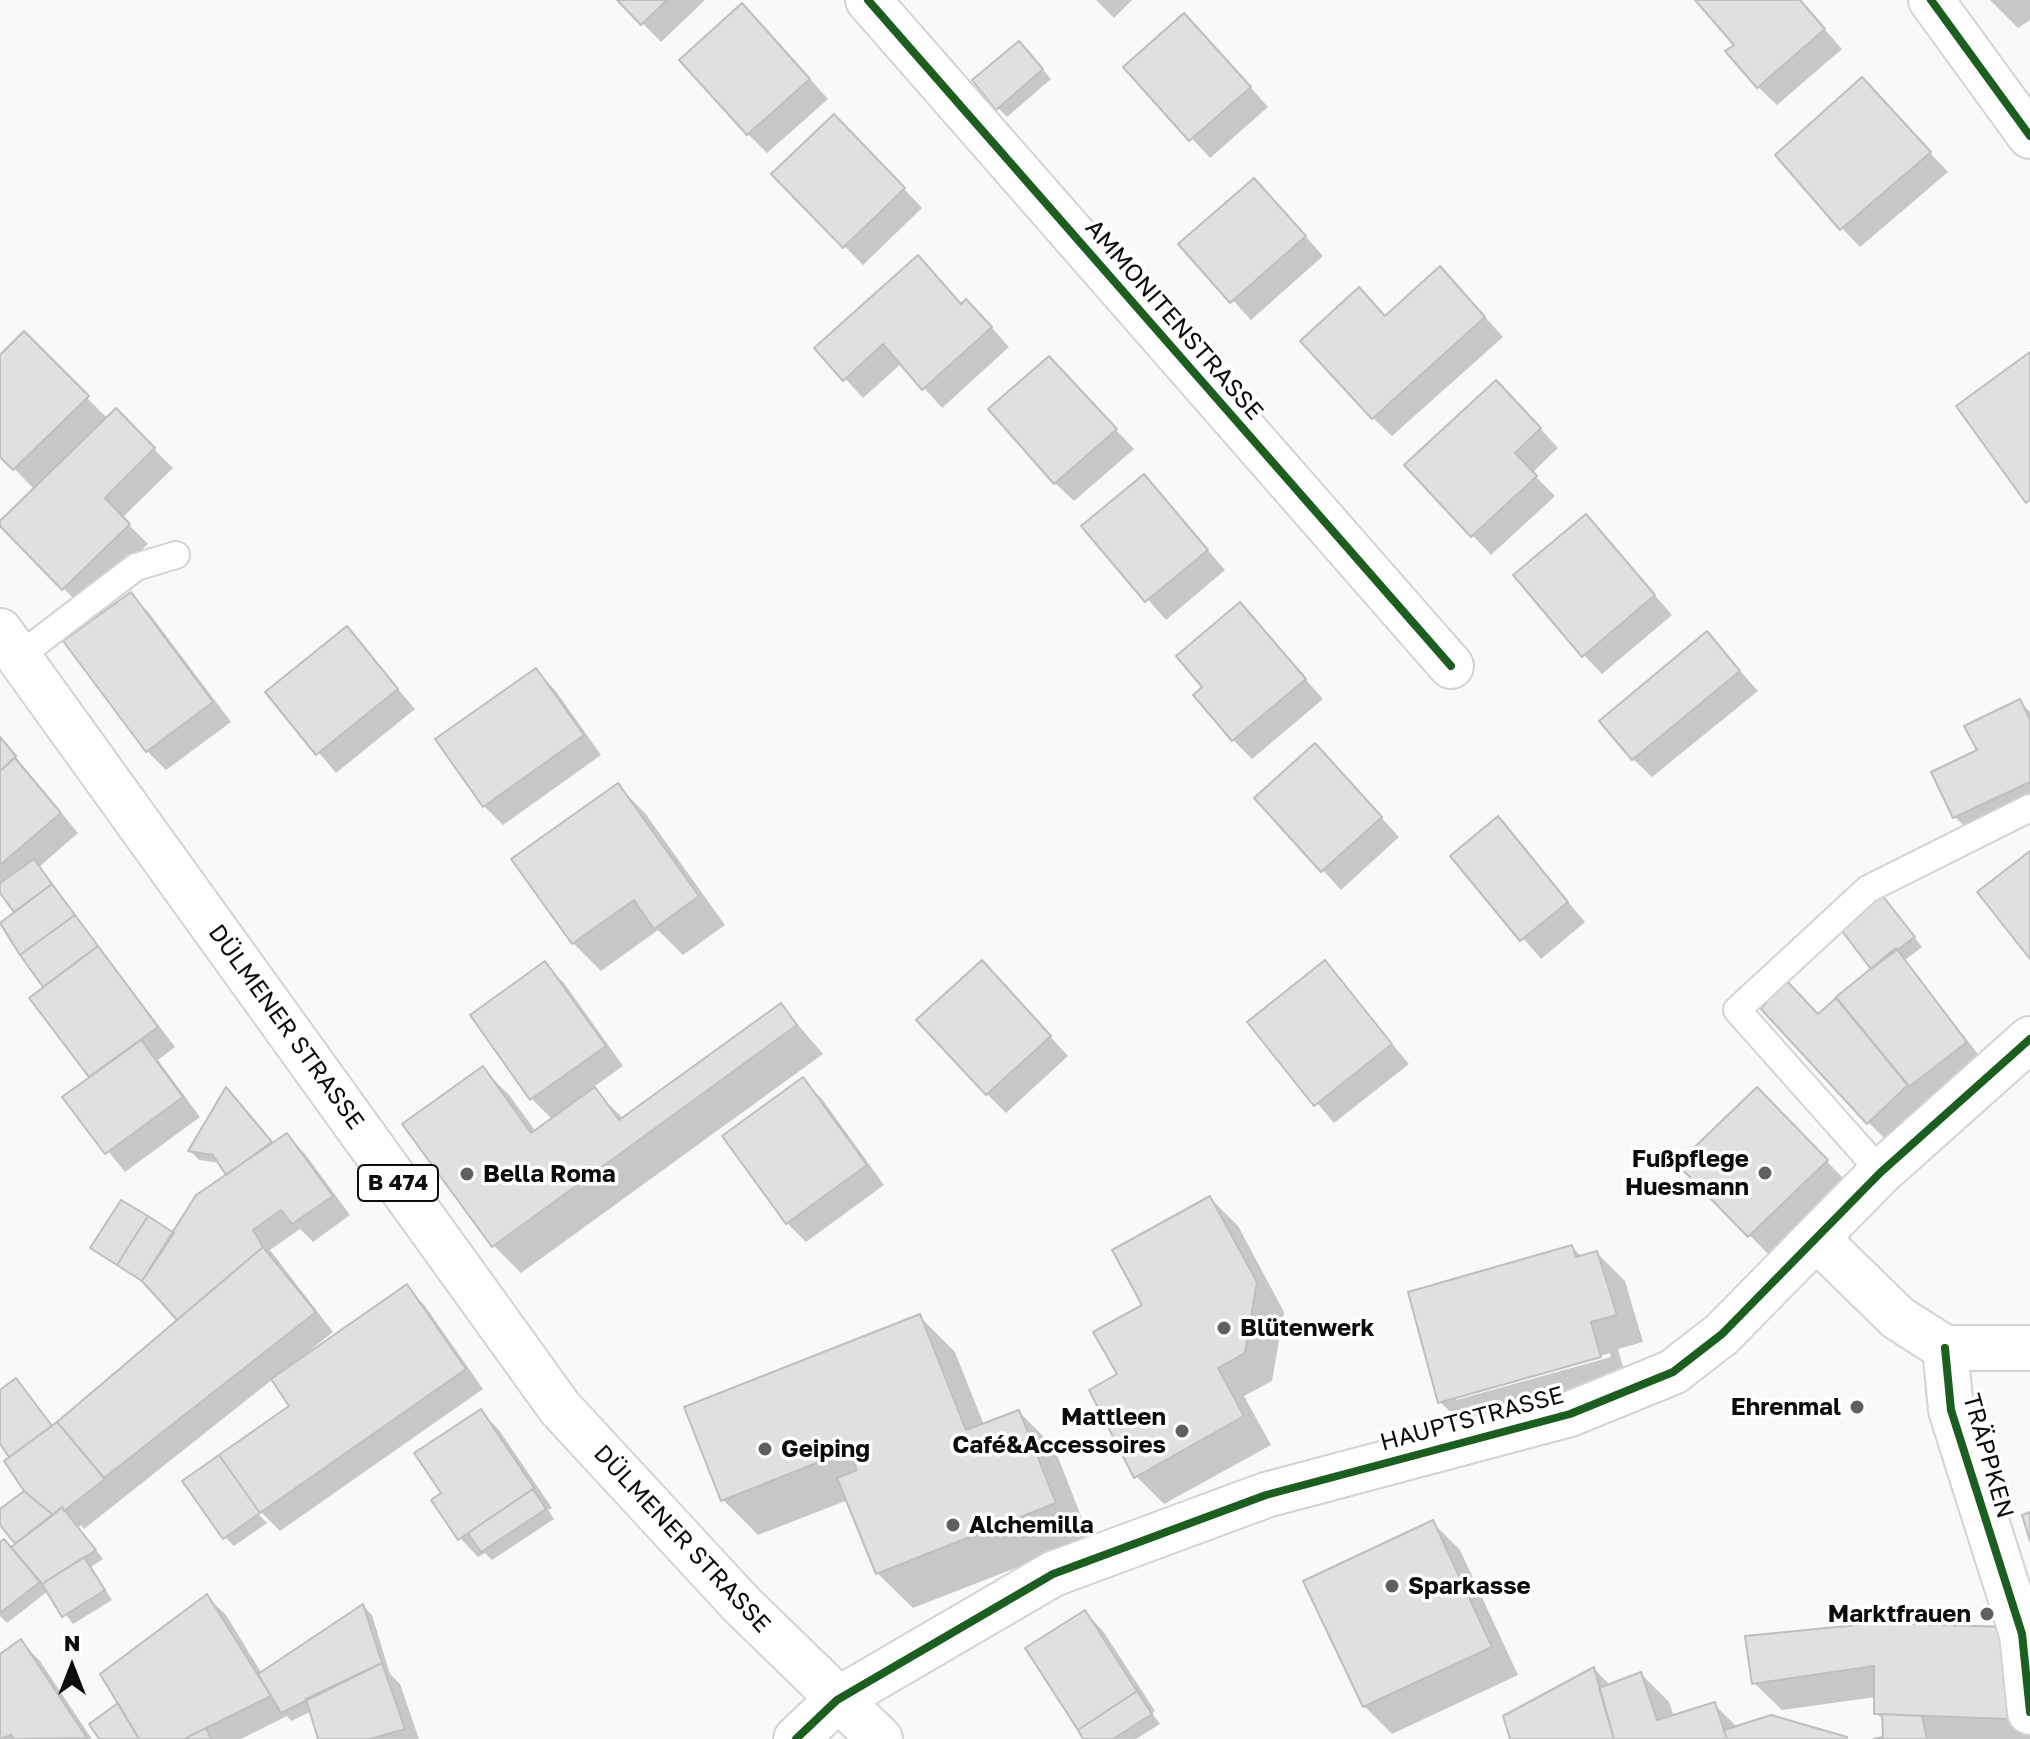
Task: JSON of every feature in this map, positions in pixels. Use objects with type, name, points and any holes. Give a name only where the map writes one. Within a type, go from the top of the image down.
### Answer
[{"type":"street","name":"AMMONITENSTRASSE","points":[[868,0],[1451,666]]},
{"type":"street","points":[[1931,0],[2030,136]]},
{"type":"street","name":"DÜLMENER STRASSE","points":[[9,644],[560,1408],[731,1593],[837,1700]]},
{"type":"street","name":"HAUPTSTRASSE","points":[[796,1739],[837,1700],[1053,1574],[1266,1495],[1570,1414],[1673,1372],[1722,1334],[1818,1240],[1881,1172],[2030,1039]]},
{"type":"street","points":[[1818,1240],[1898,1318],[1945,1348],[2030,1348]]},
{"type":"street","name":"TRÄPPKEN","points":[[1945,1348],[1951,1410],[2022,1634],[2030,1712]]},
{"type":"street","name":"B 474","points":[[837,1700],[880,1739]]},
{"type":"lane","points":[[9,644],[136,567],[176,555]]},
{"type":"lane","points":[[1881,1172],[1737,1010],[1868,889],[2030,808]]},
{"type":"building","points":[[617,0],[667,0],[641,25]]},
{"type":"building","points":[[1695,0],[1800,0],[1825,29],[1757,88],[1725,51],[1734,45]]},
{"type":"building","points":[[742,3],[810,79],[747,135],[679,60]]},
{"type":"building","points":[[1184,13],[1251,87],[1189,141],[1123,67]]},
{"type":"building","points":[[1019,41],[1043,69],[996,110],[972,80]]},
{"type":"building","points":[[1862,77],[1931,152],[1840,230],[1775,155]]},
{"type":"building","points":[[834,114],[905,188],[843,248],[771,174]]},
{"type":"building","points":[[1254,178],[1306,236],[1230,303],[1178,244]]},
{"type":"building","points":[[918,255],[961,304],[966,299],[992,327],[922,390],[883,344],[843,381],[814,348]]},
{"type":"building","points":[[1440,266],[1485,317],[1372,419],[1300,341],[1359,287],[1385,316]]},
{"type":"building","points":[[24,331],[89,396],[13,470],[0,457],[0,355]]},
{"type":"building","points":[[2030,352],[2030,500],[2026,503],[1956,406]]},
{"type":"building","points":[[1049,356],[1117,429],[1054,484],[988,409]]},
{"type":"building","points":[[1496,380],[1541,428],[1515,453],[1537,476],[1471,537],[1404,465]]},
{"type":"building","points":[[116,408],[155,448],[105,498],[130,524],[62,590],[0,526],[0,521]]},
{"type":"building","points":[[1144,474],[1208,550],[1145,602],[1081,526]]},
{"type":"building","points":[[1586,514],[1655,595],[1582,657],[1513,575]]},
{"type":"building","points":[[131,592],[213,702],[146,752],[63,641]]},
{"type":"building","points":[[1240,602],[1306,679],[1232,741],[1193,695],[1202,687],[1176,656]]},
{"type":"building","points":[[347,626],[398,689],[316,755],[265,692]]},
{"type":"building","points":[[1707,631],[1740,671],[1632,760],[1599,721]]},
{"type":"building","points":[[536,668],[584,735],[483,807],[435,739]]},
{"type":"building","points":[[2020,699],[2030,720],[2030,782],[1953,818],[1931,772],[1977,750],[1964,726]]},
{"type":"building","points":[[0,737],[16,756],[0,771]]},
{"type":"building","points":[[1315,743],[1382,817],[1321,872],[1254,798]]},
{"type":"building","points":[[15,758],[61,813],[0,865],[0,771]]},
{"type":"building","points":[[618,783],[699,896],[654,929],[634,900],[572,944],[511,859]]},
{"type":"building","points":[[1498,816],[1568,902],[1520,941],[1450,856]]},
{"type":"building","points":[[2030,851],[2030,959],[1977,892]]},
{"type":"building","points":[[34,859],[52,884],[14,912],[0,893],[0,883]]},
{"type":"building","points":[[52,884],[75,915],[20,955],[0,923]]},
{"type":"building","points":[[1882,895],[1915,937],[1871,969],[1839,927]]},
{"type":"building","points":[[75,915],[98,946],[43,987],[20,955]]},
{"type":"building","points":[[98,946],[158,1027],[89,1077],[29,998]]},
{"type":"building","points":[[1896,948],[1967,1042],[1909,1087],[1836,997]]},
{"type":"building","points":[[982,960],[1051,1036],[986,1095],[916,1020]]},
{"type":"building","points":[[1325,960],[1392,1044],[1314,1106],[1247,1022]]},
{"type":"building","points":[[545,961],[606,1046],[530,1100],[470,1015]]},
{"type":"building","points":[[1785,979],[1818,1014],[1836,998],[1908,1085],[1867,1124],[1761,1009]]},
{"type":"building","points":[[781,1003],[797,1025],[492,1247],[402,1124],[483,1066],[531,1133],[595,1087],[619,1120]]},
{"type":"building","points":[[141,1040],[183,1097],[105,1154],[62,1097]]},
{"type":"building","points":[[803,1077],[867,1165],[786,1224],[722,1136]]},
{"type":"building","points":[[226,1087],[272,1142],[226,1175],[213,1155],[188,1151]]},
{"type":"building","points":[[1757,1087],[1828,1160],[1748,1237],[1677,1164]]},
{"type":"building","points":[[287,1133],[333,1196],[292,1224],[281,1210],[253,1230],[263,1247],[177,1320],[142,1281],[196,1195]]},
{"type":"building","points":[[1210,1196],[1257,1282],[1245,1353],[1218,1368],[1244,1416],[1134,1478],[1089,1390],[1117,1374],[1093,1332],[1142,1305],[1112,1250]]},
{"type":"building","points":[[121,1200],[148,1216],[117,1265],[90,1248]]},
{"type":"building","points":[[148,1216],[174,1233],[142,1281],[117,1265]]},
{"type":"building","points":[[1572,1245],[1576,1257],[1597,1251],[1617,1315],[1591,1322],[1601,1357],[1438,1403],[1408,1292]]},
{"type":"building","points":[[263,1247],[316,1312],[104,1478],[57,1422]]},
{"type":"building","points":[[407,1284],[466,1369],[260,1513],[219,1455],[289,1406],[271,1379]]},
{"type":"building","points":[[920,1314],[966,1430],[1019,1410],[1056,1503],[876,1574],[837,1478],[857,1470],[849,1450],[721,1501],[684,1407]]},
{"type":"building","points":[[16,1378],[52,1426],[9,1457],[0,1444],[0,1390]]},
{"type":"building","points":[[481,1409],[534,1488],[458,1540],[431,1500],[441,1493],[414,1453]]},
{"type":"building","points":[[57,1422],[105,1479],[64,1511],[62,1507],[53,1515],[24,1491],[4,1461]]},
{"type":"building","points":[[219,1455],[260,1513],[223,1539],[182,1481]]},
{"type":"building","points":[[533,1489],[546,1509],[481,1552],[468,1533]]},
{"type":"building","points":[[24,1491],[53,1515],[15,1544],[0,1525],[0,1509]]},
{"type":"building","points":[[62,1507],[96,1550],[42,1584],[11,1547]]},
{"type":"building","points":[[2030,1512],[2030,1541],[2022,1515]]},
{"type":"building","points":[[1433,1520],[1492,1647],[1363,1707],[1303,1581]]},
{"type":"building","points":[[4,1539],[40,1582],[0,1613],[0,1542]]},
{"type":"building","points":[[84,1557],[105,1590],[62,1617],[42,1584]]},
{"type":"building","points":[[207,1594],[271,1696],[184,1739],[139,1739],[100,1674]]},
{"type":"building","points":[[363,1604],[382,1663],[281,1713],[258,1674]]},
{"type":"building","points":[[1085,1610],[1137,1691],[1078,1730],[1025,1648]]},
{"type":"building","points":[[1877,1623],[2008,1627],[2008,1719],[1874,1714],[1874,1666],[1752,1684],[1745,1636]]},
{"type":"building","points":[[21,1639],[87,1738],[14,1739],[11,1735],[0,1739],[0,1654]]},
{"type":"building","points":[[382,1663],[405,1729],[370,1739],[318,1739],[306,1699]]},
{"type":"building","points":[[1594,1667],[1614,1739],[1510,1739],[1503,1716]]},
{"type":"building","points":[[1641,1672],[1657,1720],[1715,1702],[1727,1739],[1614,1739],[1599,1688]]},
{"type":"building","points":[[1137,1691],[1152,1714],[1113,1739],[1083,1739],[1078,1730]]},
{"type":"building","points":[[118,1703],[139,1739],[99,1739],[89,1724]]},
{"type":"building","points":[[1882,1714],[1922,1716],[1927,1739],[1873,1739],[1883,1737]]},
{"type":"building","points":[[1771,1715],[1847,1739],[1727,1739],[1724,1730]]},
{"type":"building","points":[[206,1728],[211,1739],[184,1739]]},
{"type":"cycle path","points":[[868,0],[1451,666]]},
{"type":"cycle path","points":[[1931,0],[2030,136]]},
{"type":"cycle path","points":[[796,1739],[837,1700],[1053,1574],[1266,1495],[1570,1414],[1673,1372],[1722,1334],[1881,1172],[2030,1039]]},
{"type":"cycle path","points":[[1945,1348],[1951,1410],[2022,1634],[2030,1712]]},
{"type":"place","name":"Fußpflege Huesmann","points":[[1765,1173]]},
{"type":"place","name":"Bella Roma","points":[[467,1174]]},
{"type":"place","name":"Blütenwerk","points":[[1224,1328]]},
{"type":"place","name":"Ehrenmal","points":[[1857,1407]]},
{"type":"place","name":"Mattleen Café&Accessoires","points":[[1182,1431]]},
{"type":"place","name":"Geiping","points":[[765,1449]]},
{"type":"place","name":"Alchemilla","points":[[953,1525]]},
{"type":"place","name":"Sparkasse","points":[[1392,1586]]},
{"type":"place","name":"Marktfrauen","points":[[1987,1614]]}]
